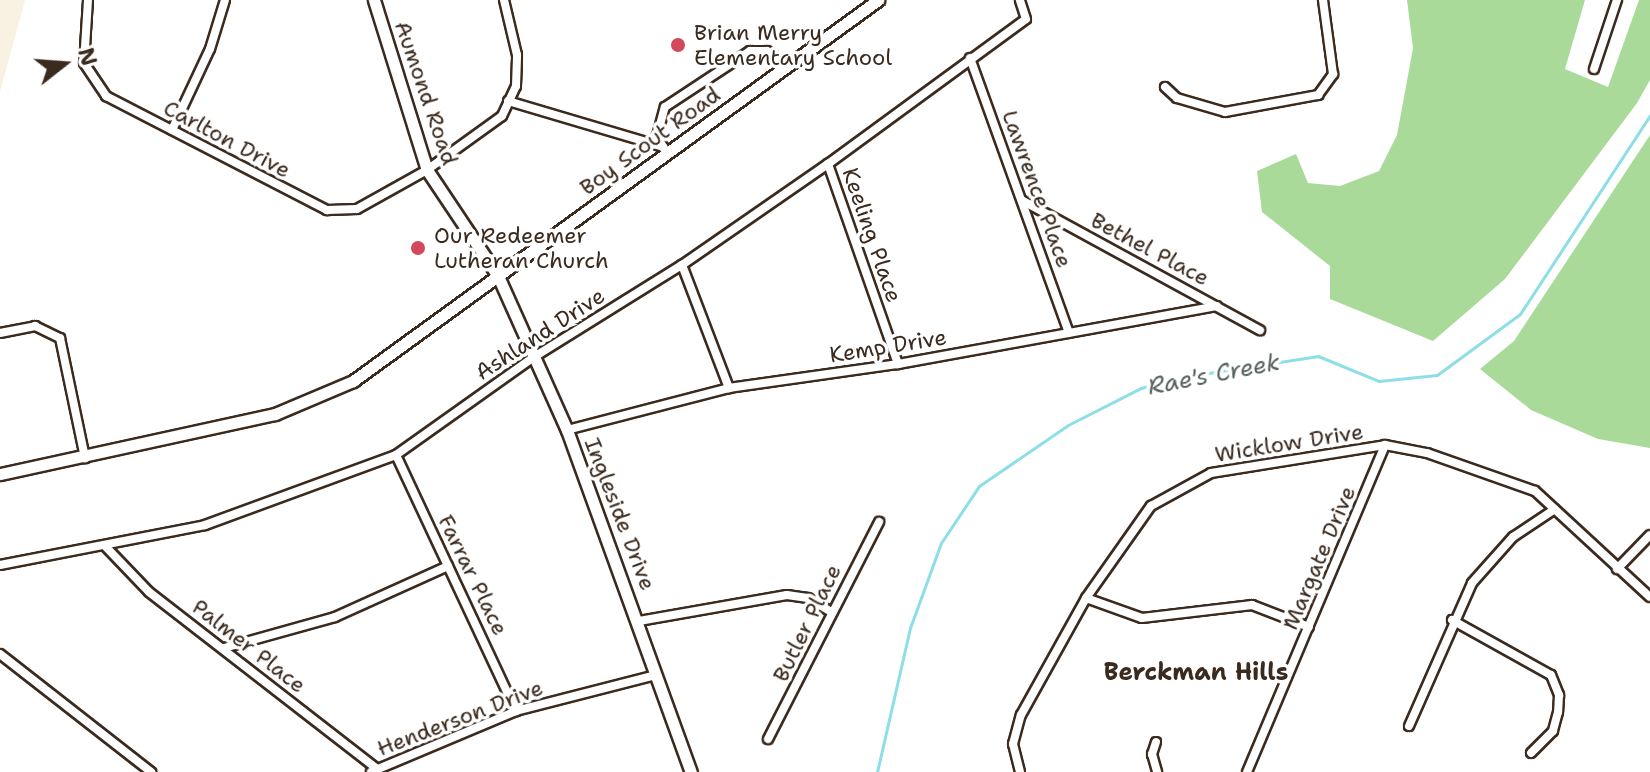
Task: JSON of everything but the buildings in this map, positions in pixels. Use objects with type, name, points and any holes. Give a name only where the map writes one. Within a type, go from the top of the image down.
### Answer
[{"type":"street","name":"Carlton Drive","points":[[88,0],[84,63],[106,96],[327,210],[357,209],[427,170],[502,116],[508,101]]},
{"type":"street","points":[[172,130],[210,49],[225,0]]},
{"type":"street","name":"Aumond Road","points":[[374,0],[427,170],[498,276]]},
{"type":"street","points":[[504,0],[517,55],[516,86],[508,101],[665,150]]},
{"type":"street","name":"Boy Scout Road","points":[[0,474],[85,458],[275,414],[353,381],[665,150],[878,0]]},
{"type":"street","name":"Ashland Drive","points":[[0,565],[106,547],[255,511],[396,455],[534,357],[682,265],[828,164],[1026,19],[1020,0]]},
{"type":"street","points":[[1165,87],[1189,103],[1225,112],[1318,95],[1333,74],[1323,0]]},
{"type":"street","points":[[1594,69],[1617,0]]},
{"type":"street","points":[[665,150],[657,128],[665,107],[734,58],[767,51],[788,65]]},
{"type":"street","name":"Lawrence Place","points":[[970,58],[1069,333]]},
{"type":"street","name":"Keeling Place","points":[[828,164],[898,364]]},
{"type":"street","name":"Bethel Place","points":[[1023,201],[1260,330]]},
{"type":"street","points":[[682,265],[729,388]]},
{"type":"street","name":"Ingleside Drive","points":[[498,276],[567,430],[639,621],[691,772]]},
{"type":"street","name":"Kemp Drive","points":[[567,430],[729,388],[898,364],[1217,306]]},
{"type":"street","points":[[0,333],[35,326],[60,338],[85,458]]},
{"type":"street","name":"Wicklow Drive","points":[[1020,772],[1013,744],[1021,715],[1086,598],[1151,506],[1211,473],[1385,445],[1510,479],[1555,509],[1650,597]]},
{"type":"street","name":"Margate Drive","points":[[1247,772],[1385,445]]},
{"type":"street","name":"Farrar Place","points":[[396,455],[516,711]]},
{"type":"street","points":[[1409,726],[1452,620],[1491,559],[1555,509]]},
{"type":"street","name":"Butler Place","points":[[768,739],[830,611],[879,522]]},
{"type":"street","points":[[1617,569],[1650,535]]},
{"type":"street","name":"Palmer Place","points":[[106,547],[149,592],[224,648],[373,770]]},
{"type":"street","points":[[224,648],[335,617],[448,566]]},
{"type":"street","points":[[639,621],[787,595],[808,598],[830,611]]},
{"type":"street","points":[[1086,598],[1142,618],[1252,605],[1309,627]]},
{"type":"street","points":[[1452,620],[1551,675],[1559,695],[1558,712],[1553,731],[1531,753]]},
{"type":"street","points":[[0,654],[151,772]]},
{"type":"street","name":"Henderson Drive","points":[[373,770],[516,711],[656,675]]},
{"type":"street","points":[[1156,742],[1152,754],[1157,772]]},
{"type":"shaded area","points":[[0,0],[25,0],[0,92]]},
{"type":"green space","points":[[1407,0],[1585,0],[1565,69],[1608,87],[1639,0],[1650,0],[1650,80],[1637,103],[1505,279],[1433,341],[1330,299],[1330,266],[1262,212],[1257,171],[1296,154],[1308,183],[1340,186],[1379,171],[1397,135],[1413,48]]},
{"type":"green space","points":[[1650,135],[1650,448],[1598,439],[1531,410],[1480,369],[1514,341]]},
{"type":"waterway","name":"Rae's Creek","points":[[877,772],[910,628],[941,543],[979,486],[1068,425],[1141,388],[1189,376],[1318,356],[1379,381],[1437,375],[1520,314],[1650,115]]},
{"type":"place","name":"Brian Merry Elementary School","points":[[678,45]]},
{"type":"place","name":"Our Redeemer Lutheran Church","points":[[418,248]]},
{"type":"district","name":"Berckman Hills","points":[[1196,673]]}]
